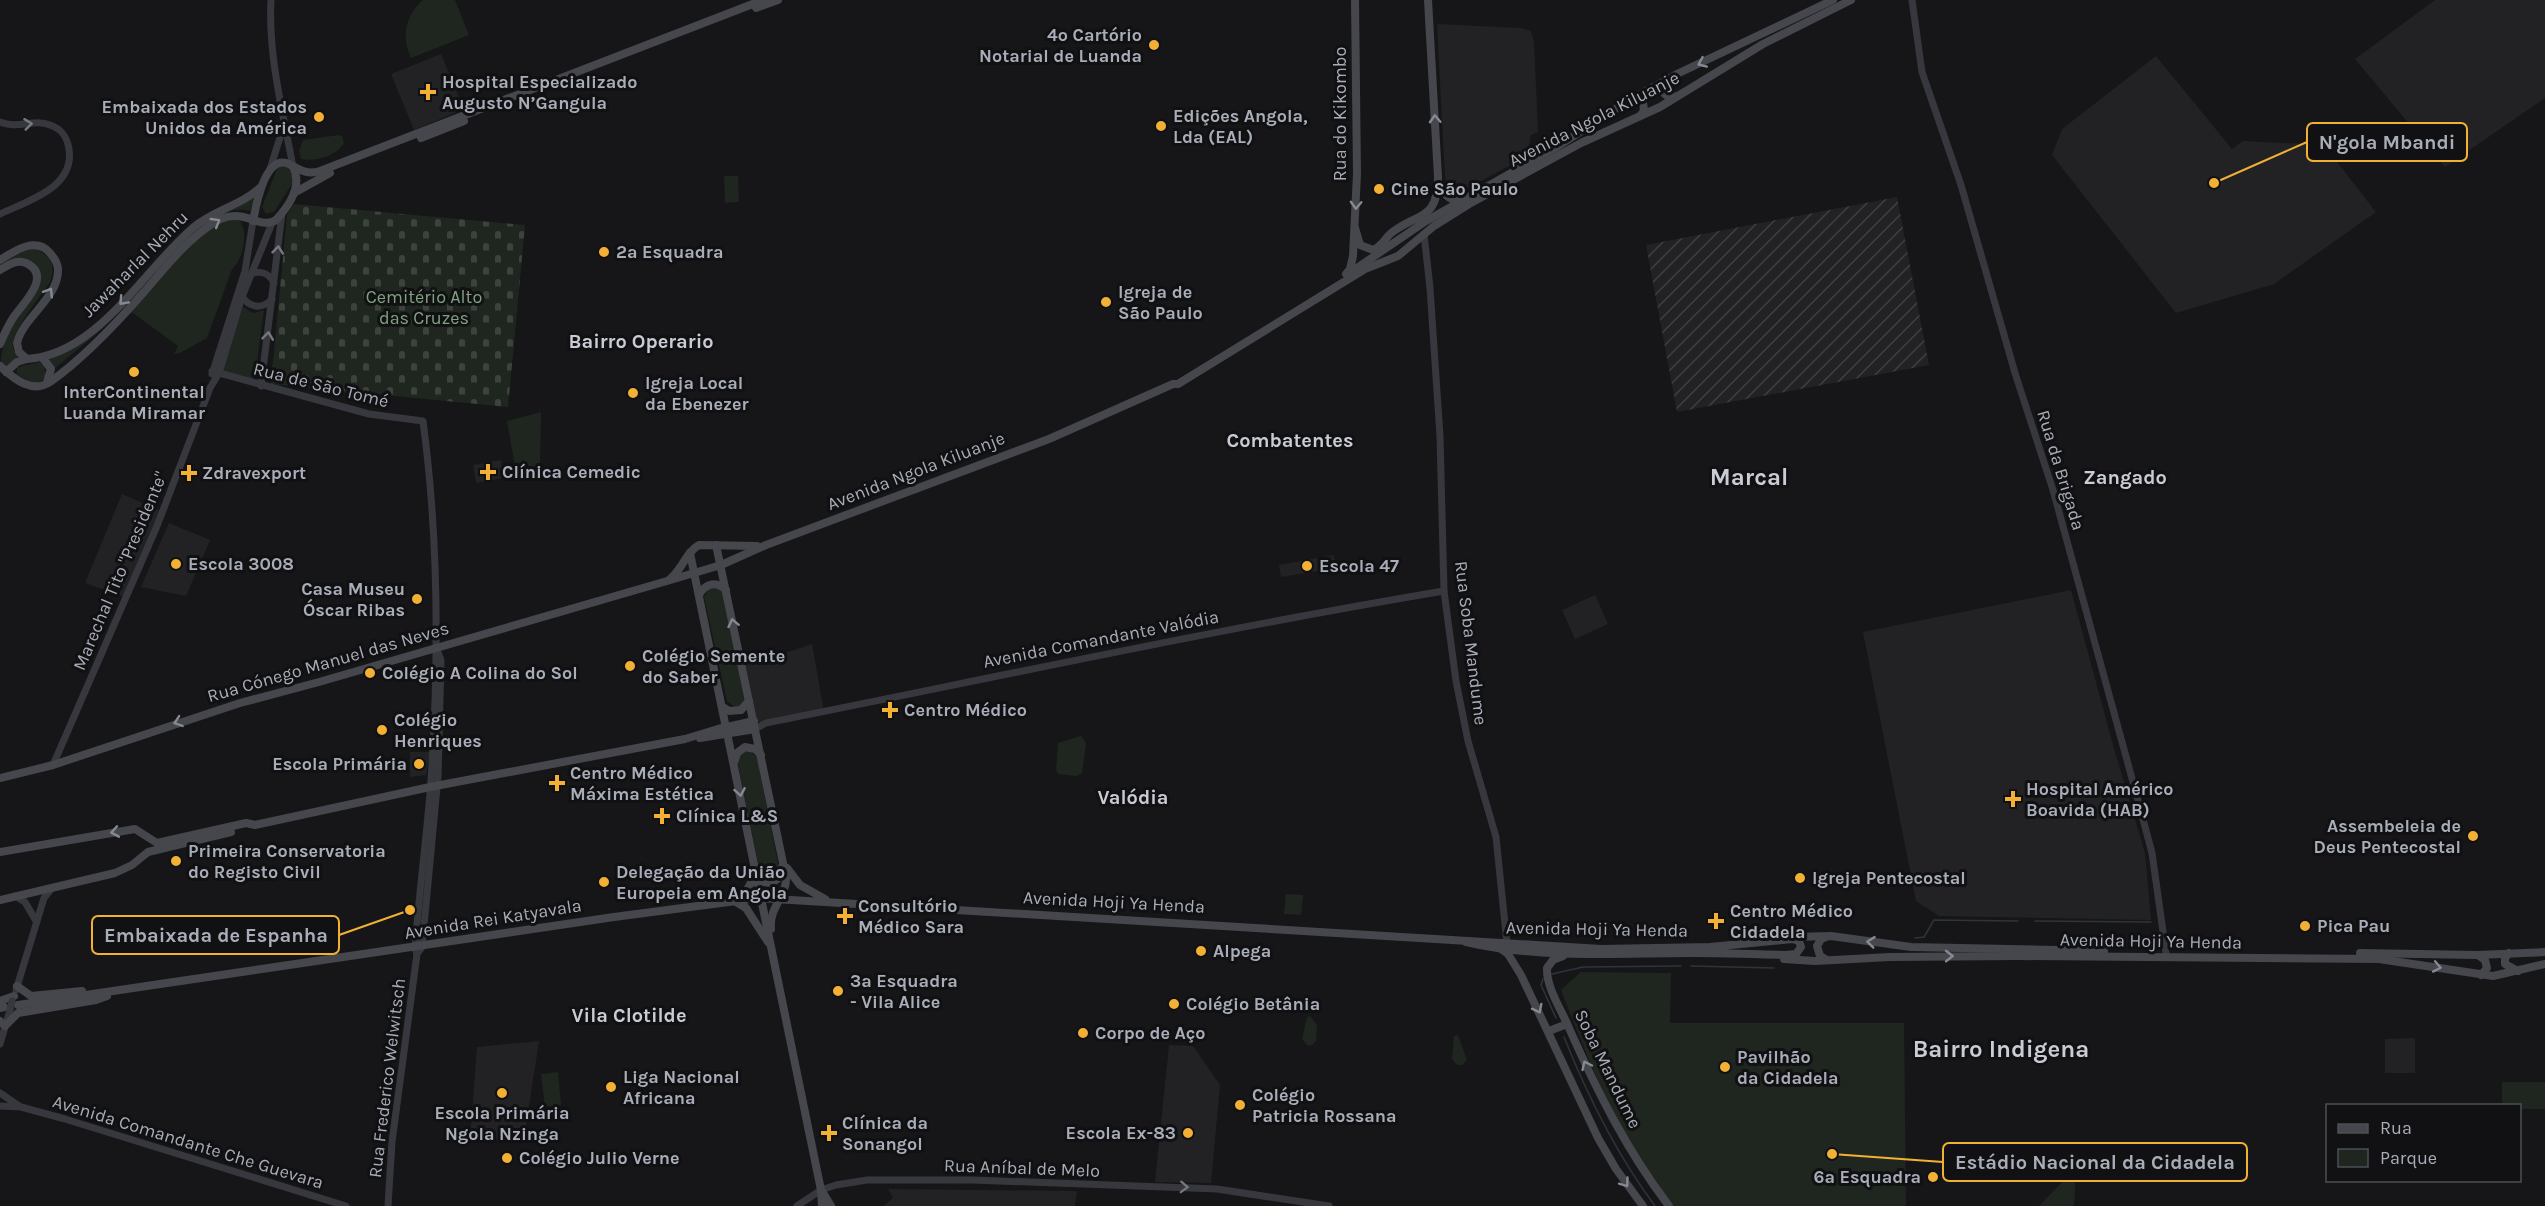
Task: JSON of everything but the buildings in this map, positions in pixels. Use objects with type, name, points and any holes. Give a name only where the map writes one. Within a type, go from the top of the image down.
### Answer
[{"type":"main road","points":[[253,221],[263,184],[270,169],[281,163],[308,173],[320,171],[763,0]]},
{"type":"main road","points":[[294,193],[318,179],[778,0]]},
{"type":"main road","name":"Rua do Kikombo","points":[[1355,0],[1357,174],[1355,228]]},
{"type":"main road","points":[[1355,228],[1358,241],[1364,248],[1373,250],[1378,248],[1391,234],[1431,208],[1438,193],[1428,0]]},
{"type":"main road","name":"Avenida Ngola Kiluanje","points":[[667,581],[721,565],[766,545],[1049,439],[1173,384],[1343,278],[1390,244],[1557,147],[1631,99],[1833,0]]},
{"type":"main road","name":"Avenida Ngola Kiluanje","points":[[1173,384],[1178,384],[1198,373],[1365,270],[1393,259],[1461,208],[1601,133],[1640,116],[1763,44],[1851,0]]},
{"type":"main road","points":[[1666,81],[1662,86],[1665,95],[1670,98],[1677,96]]},
{"type":"main road","points":[[1631,99],[1638,99],[1644,105],[1644,111],[1640,116]]},
{"type":"main road","points":[[272,223],[282,213],[297,186],[297,175],[293,167]]},
{"type":"main road","points":[[1438,177],[1446,196],[1455,201],[1464,200]]},
{"type":"main road","name":"Jawaharlal Nehru","points":[[27,359],[42,357],[73,343],[93,330],[124,301],[193,228],[209,215],[249,197],[263,184]]},
{"type":"main road","name":"Jawaharlal Nehru","points":[[45,385],[110,329],[195,237],[226,217],[243,215],[253,221],[272,223]]},
{"type":"main road","points":[[1343,278],[1352,265],[1355,228]]},
{"type":"main road","points":[[0,260],[16,250],[33,245],[48,249],[57,264],[58,273],[53,287],[18,338],[18,348],[27,359],[3,369],[30,387],[38,388],[45,385],[51,369],[42,357]]},
{"type":"main road","points":[[0,270],[15,262],[24,262],[34,270],[37,278],[34,290],[15,315],[0,344]]},
{"type":"main road","points":[[667,581],[680,571],[690,553],[699,545],[737,547],[766,545]]},
{"type":"main road","points":[[716,545],[786,882],[771,914],[772,947]]},
{"type":"main road","points":[[690,553],[734,761],[754,874],[772,947],[821,1191],[822,1206]]},
{"type":"main road","name":"Rua Cónego Manuel das Neves","points":[[0,778],[53,765],[240,703],[667,581]]},
{"type":"main road","points":[[699,595],[706,586],[711,584],[719,585],[726,590]]},
{"type":"main road","points":[[723,707],[729,711],[741,710],[749,701]]},
{"type":"main road","name":"Avenida Comandante Valódia","points":[[0,900],[115,873],[132,865],[148,852],[240,830],[250,825],[755,725]]},
{"type":"main road","points":[[734,761],[737,753],[745,747],[754,749],[761,755]]},
{"type":"main road","name":"Avenida Comandante Valódia","points":[[0,852],[135,828],[157,843],[246,823],[250,825]]},
{"type":"main road","points":[[754,874],[767,883],[776,881],[782,872],[782,856]]},
{"type":"main road","points":[[782,856],[789,873],[800,885],[822,898],[834,901]]},
{"type":"main road","points":[[754,874],[766,893],[780,898]]},
{"type":"main road","points":[[732,901],[751,887],[754,874]]},
{"type":"main road","name":"Avenida Hoji Ya Henda","points":[[759,898],[1466,942],[1632,949],[1710,947],[1796,937],[1831,936],[1911,947],[2166,953],[2478,955],[2545,952]]},
{"type":"main road","name":"Avenida Rei Katyavala","points":[[8,1004],[418,950],[759,898]]},
{"type":"main road","points":[[732,901],[744,905],[772,947]]},
{"type":"main road","points":[[1830,960],[1820,956],[1817,946],[1821,939],[1831,936]]},
{"type":"main road","points":[[1758,955],[1791,955],[1798,952],[1801,947],[1796,939],[1764,942]]},
{"type":"main road","name":"Avenida Hoji Ya Henda","points":[[1466,942],[1497,948],[1573,955],[1689,953],[1758,955],[1804,961],[1932,956],[2345,958],[2414,963],[2481,975],[2501,975],[2545,964]]},
{"type":"main road","name":"Soba Mandume","points":[[1497,948],[1508,954],[1516,965],[1599,1138],[1616,1169],[1643,1206]]},
{"type":"main road","points":[[2510,953],[2505,958],[2505,964],[2511,970],[2518,972]]},
{"type":"main road","name":"Soba Mandume","points":[[1573,955],[1553,960],[1547,971],[1567,1024],[1620,1133],[1669,1206]]},
{"type":"main road","points":[[2478,955],[2485,960],[2487,968],[2481,975]]},
{"type":"main road","points":[[17,986],[31,996],[100,989],[112,992]]},
{"type":"main road","points":[[2,1024],[18,1012],[96,1000],[112,992]]},
{"type":"main road","points":[[1549,1031],[1567,1024]]},
{"type":"main road","points":[[821,1191],[831,1206]]},
{"type":"street","points":[[271,0],[271,33],[283,126],[293,167]]},
{"type":"street","name":"Rua da Brigada","points":[[1912,0],[1922,72],[1961,185],[2015,373],[2053,490],[2074,575],[2142,813],[2152,853],[2166,953]]},
{"type":"street","points":[[0,122],[9,125],[41,123],[61,130],[68,142],[69,159],[64,175],[51,189],[0,214]]},
{"type":"street","points":[[270,169],[283,126]]},
{"type":"street","points":[[261,386],[282,213]]},
{"type":"street","name":"Marechal Tito \"Presidente\"","points":[[241,293],[242,279],[252,241],[253,221]]},
{"type":"street","name":"Marechal Tito \"Presidente\"","points":[[53,765],[158,526],[216,372],[241,293],[272,223]]},
{"type":"street","name":"Rua Soba Mandume","points":[[1424,234],[1440,436],[1444,591],[1456,681],[1468,741],[1496,837],[1507,944]]},
{"type":"street","points":[[242,279],[251,274],[266,274],[273,281],[274,286]]},
{"type":"street","points":[[241,293],[250,305],[255,306],[266,305],[272,299]]},
{"type":"street","name":"Rua de São Tomé","points":[[216,372],[369,414],[423,422]]},
{"type":"street","name":"Rua Frederico Welwitsch","points":[[388,1206],[392,1142],[418,950],[434,787],[436,648],[433,510],[423,422]]},
{"type":"street","name":"Avenida Comandante Valódia","points":[[755,725],[1321,612],[1444,591]]},
{"type":"street","points":[[0,1044],[2,1024],[8,1004],[17,986],[44,897],[52,888]]},
{"type":"street","points":[[15,896],[25,902],[36,921]]},
{"type":"street","name":"Avenida Comandante Che Guevara","points":[[0,1093],[21,1107]]},
{"type":"street","name":"Avenida Comandante Che Guevara","points":[[0,1106],[21,1107],[346,1206]]},
{"type":"street","name":"Rua Aníbal de Melo","points":[[796,1206],[821,1191],[842,1183],[867,1180],[1217,1189],[1329,1206]]},
{"type":"shaded area","points":[[2435,0],[2545,0],[2545,98],[2445,167],[2355,59]]},
{"type":"shaded area","points":[[1437,24],[1521,28],[1531,31],[1534,41],[1538,132],[1531,135],[1528,150],[1522,159],[1456,192],[1448,186],[1445,177]]},
{"type":"shaded area","name":"Hospital Especializado Augusto N’Gangula","points":[[441,54],[464,109],[414,130],[391,74]]},
{"type":"shaded area","points":[[2156,56],[2232,149],[2243,141],[2324,145],[2376,212],[2274,284],[2176,313],[2052,155],[2062,129]]},
{"type":"shaded area","points":[[1897,197],[1929,365],[1677,412],[1646,245]]},
{"type":"shaded area","name":"Clínica Cemedic","points":[[501,460],[504,478],[476,483],[473,465]]},
{"type":"shaded area","points":[[122,494],[161,511],[124,597],[85,583]]},
{"type":"shaded area","name":"Escola 3008","points":[[169,523],[210,540],[186,596],[141,587]]},
{"type":"shaded area","name":"Escola 47","points":[[1334,555],[1336,568],[1281,577],[1279,565]]},
{"type":"shaded area","name":"Hospital Américo Boavida (HAB)","points":[[2071,590],[2145,853],[2151,920],[1939,916],[1916,901],[1863,632]]},
{"type":"shaded area","points":[[1595,595],[1608,624],[1575,639],[1562,610]]},
{"type":"shaded area","points":[[812,644],[824,712],[766,723],[754,721],[742,665]]},
{"type":"shaded area","name":"Escola Primária","points":[[410,752],[430,752],[426,775],[410,777]]},
{"type":"shaded area","points":[[2415,1038],[2415,1073],[2385,1073],[2385,1039]]},
{"type":"shaded area","name":"Escola Primária Ngola Nzinga","points":[[539,1041],[524,1139],[470,1140],[477,1047]]},
{"type":"shaded area","name":"Escola Ex-83","points":[[1169,1045],[1193,1046],[1220,1085],[1211,1183],[1155,1182]]},
{"type":"shaded area","points":[[888,1189],[1077,1191],[1075,1206],[883,1206],[893,1198]]},
{"type":"green space","points":[[423,0],[455,0],[469,35],[411,58],[406,42],[406,27],[412,13]]},
{"type":"green space","points":[[342,136],[344,143],[331,155],[318,159],[301,159],[299,151],[303,140]]},
{"type":"green space","points":[[281,166],[288,166],[294,181],[274,212],[266,214],[262,207],[277,169]]},
{"type":"green space","points":[[724,176],[738,176],[739,202],[725,203]]},
{"type":"green space","points":[[256,195],[250,211],[234,210],[218,215]]},
{"type":"green space","name":"Cemitério Alto das Cruzes","points":[[294,204],[525,225],[508,407],[271,384],[287,215]]},
{"type":"green space","points":[[215,217],[190,235],[102,329],[53,370],[46,358],[76,344],[197,227]]},
{"type":"green space","points":[[238,219],[244,230],[244,245],[232,269],[207,338],[174,354],[178,346],[133,313],[128,313],[197,237],[220,222]]},
{"type":"green space","points":[[37,249],[51,262],[52,276],[15,337],[14,350],[22,358],[5,368],[1,364],[8,333],[38,287],[33,265],[0,266],[0,263],[19,251]]},
{"type":"green space","points":[[243,307],[253,313],[264,310],[255,377],[250,380],[225,372],[222,368]]},
{"type":"green space","points":[[40,362],[44,365],[46,376],[39,384],[32,384],[17,374],[17,367]]},
{"type":"green space","points":[[541,412],[540,464],[529,473],[516,472],[507,421]]},
{"type":"green space","points":[[710,587],[718,588],[723,593],[746,697],[742,706],[735,707],[727,701],[704,597]]},
{"type":"green space","points":[[1081,736],[1086,743],[1082,773],[1077,776],[1058,774],[1056,770],[1058,743]]},
{"type":"green space","points":[[749,751],[757,757],[779,868],[777,874],[771,877],[762,874],[759,867],[737,761],[741,752]]},
{"type":"green space","points":[[1286,894],[1303,895],[1301,915],[1284,914]]},
{"type":"green space","points":[[1581,972],[1671,973],[1670,1023],[1904,1023],[1906,1206],[1674,1206],[1655,1182],[1623,1130],[1596,1076],[1572,1019],[1561,990]]},
{"type":"green space","points":[[1310,1016],[1317,1025],[1316,1041],[1311,1046],[1302,1039],[1307,1017]]},
{"type":"green space","points":[[1458,1035],[1467,1060],[1462,1065],[1457,1065],[1452,1059],[1454,1036]]},
{"type":"green space","points":[[558,1072],[561,1105],[545,1107],[541,1074]]},
{"type":"green space","points":[[2502,1082],[2545,1082],[2545,1109],[2521,1109],[2521,1104],[2502,1104]]},
{"type":"green space","points":[[2076,1168],[2074,1206],[2039,1206]]},
{"type":"waterway","points":[[1915,938],[1924,937],[1934,920],[2018,921]]},
{"type":"waterway","points":[[2035,921],[2151,922]]},
{"type":"waterway","points":[[1552,974],[1583,967],[1681,966]]},
{"type":"waterway","points":[[1691,966],[1774,968]]},
{"type":"waterway","points":[[1543,979],[1541,985],[1556,1018]]},
{"type":"waterway","points":[[1564,1037],[1604,1125],[1628,1167],[1655,1206]]},
{"type":"place","name":"4º Cartório Notarial de Luanda","points":[[1154,45]]},
{"type":"place","name":"Hospital Especializado Augusto N’Gangula","points":[[428,92]]},
{"type":"place","name":"Embaixada dos Estados Unidos da América","points":[[319,117]]},
{"type":"place","name":"Edições Angola, Lda (EAL)","points":[[1161,126]]},
{"type":"place","name":"N'gola Mbandi","points":[[2214,183]]},
{"type":"place","name":"Cine São Paulo","points":[[1379,189]]},
{"type":"place","name":"2ª Esquadra","points":[[604,252]]},
{"type":"place","name":"Igreja de São Paulo","points":[[1106,302]]},
{"type":"place","name":"InterContinental Luanda Miramar","points":[[134,372]]},
{"type":"place","name":"Igreja Local da Ebenezer","points":[[633,393]]},
{"type":"place","name":"Clínica Cemedic","points":[[488,472]]},
{"type":"place","name":"Zdravexport","points":[[189,473]]},
{"type":"place","name":"Escola 3008","points":[[176,564]]},
{"type":"place","name":"Escola 47","points":[[1307,566]]},
{"type":"place","name":"Casa Museu Óscar Ribas","points":[[417,599]]},
{"type":"place","name":"Colégio Semente do Saber","points":[[630,666]]},
{"type":"place","name":"Colégio A Colina do Sol","points":[[370,673]]},
{"type":"place","name":"Centro Médico","points":[[890,710]]},
{"type":"place","name":"Colégio Henriques","points":[[382,730]]},
{"type":"place","name":"Escola Primária","points":[[419,764]]},
{"type":"place","name":"Centro Médico Máxima Estética","points":[[557,783]]},
{"type":"place","name":"Hospital Américo Boavida (HAB)","points":[[2013,799]]},
{"type":"place","name":"Clínica L&S","points":[[662,816]]},
{"type":"place","name":"Assembeleia de Deus Pentecostal","points":[[2473,836]]},
{"type":"place","name":"Primeira Conservatoria do Registo Civil","points":[[176,861]]},
{"type":"place","name":"Igreja Pentecostal","points":[[1800,878]]},
{"type":"place","name":"Delegação da União Europeia em Angola","points":[[604,882]]},
{"type":"place","name":"Embaixada de Espanha","points":[[410,910]]},
{"type":"place","name":"Consultório Médico Sara","points":[[845,916]]},
{"type":"place","name":"Centro Médico Cidadela","points":[[1716,921]]},
{"type":"place","name":"Pica Pau","points":[[2305,926]]},
{"type":"place","name":"Alpega","points":[[1201,951]]},
{"type":"place","name":"3ª Esquadra - Vila Alice","points":[[838,991]]},
{"type":"place","name":"Colégio Betânia","points":[[1174,1004]]},
{"type":"place","name":"Corpo de Aço","points":[[1083,1033]]},
{"type":"place","name":"Pavilhão da Cidadela","points":[[1725,1067]]},
{"type":"place","name":"Liga Nacional Africana","points":[[611,1087]]},
{"type":"place","name":"Escola Primária Ngola Nzinga","points":[[502,1093]]},
{"type":"place","name":"Colégio Patricia Rossana","points":[[1240,1105]]},
{"type":"place","name":"Clínica da Sonangol","points":[[829,1133]]},
{"type":"place","name":"Escola Ex-83","points":[[1188,1133]]},
{"type":"place","name":"Estádio Nacional da Cidadela","points":[[1832,1154]]},
{"type":"place","name":"Colégio Julio Verne","points":[[507,1158]]},
{"type":"place","name":"6ª Esquadra","points":[[1933,1177]]},
{"type":"district","name":"Bairro Operario","points":[[641,341]]},
{"type":"district","name":"Combatentes","points":[[1290,440]]},
{"type":"district","name":"Marcal","points":[[1749,477]]},
{"type":"district","name":"Zangado","points":[[2125,477]]},
{"type":"district","name":"Valódia","points":[[1133,797]]},
{"type":"district","name":"Vila Clotilde","points":[[629,1015]]},
{"type":"district","name":"Bairro Indigena","points":[[2001,1049]]}]
